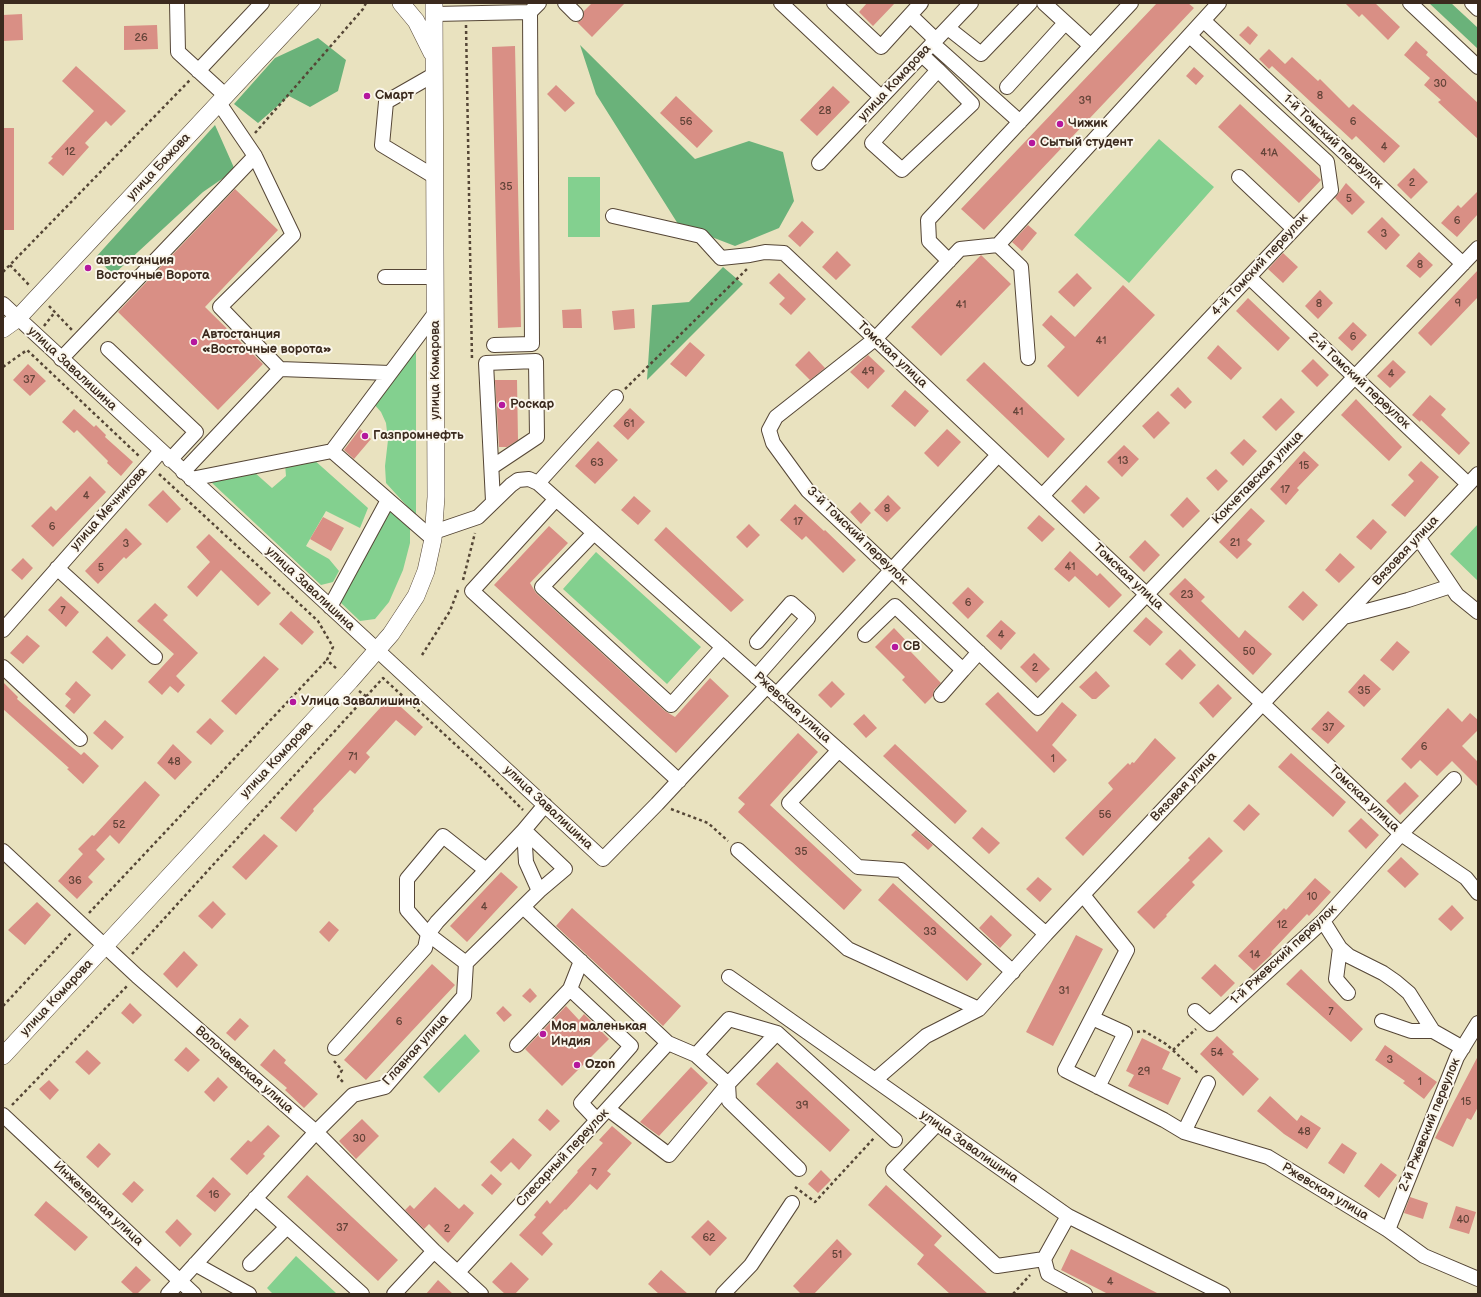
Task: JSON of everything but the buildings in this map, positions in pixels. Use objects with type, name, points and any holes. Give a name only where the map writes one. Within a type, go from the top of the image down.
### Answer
[{"type":"main road","name":"улица Бажова","points":[[3,329],[17,318],[312,3]]},
{"type":"main road","points":[[401,3],[416,21],[434,66]]},
{"type":"main road","name":"улица Комарова","points":[[3,1056],[377,650],[400,623],[416,596],[426,571],[433,536],[436,470],[434,9]]},
{"type":"street","points":[[177,3],[178,52],[198,71],[222,99],[246,143],[255,156],[293,235],[220,307],[280,369],[390,373]]},
{"type":"street","points":[[198,71],[262,3]]},
{"type":"street","points":[[565,3],[576,14]]},
{"type":"street","points":[[781,3],[881,97]]},
{"type":"street","points":[[834,3],[881,47],[920,3]]},
{"type":"street","name":"улица Комарова","points":[[819,163],[971,3]]},
{"type":"street","points":[[948,28],[982,54],[1030,3]]},
{"type":"street","points":[[1044,3],[1090,46]]},
{"type":"street","points":[[949,261],[929,241],[928,220],[1131,3]]},
{"type":"street","points":[[1410,3],[1478,67]]},
{"type":"street","points":[[1472,3],[1478,9]]},
{"type":"street","points":[[1028,358],[1020,267],[998,246],[1204,21],[1217,4]]},
{"type":"street","points":[[434,9],[466,13],[534,7],[532,344],[494,345]]},
{"type":"street","points":[[910,15],[934,41],[1020,122]]},
{"type":"street","name":"1-й Томский переулок","points":[[1204,21],[1463,264]]},
{"type":"street","points":[[1007,87],[1065,23]]},
{"type":"street","name":"4-й Томский переулок","points":[[1042,496],[1332,190],[1327,162],[1190,36]]},
{"type":"street","points":[[922,55],[938,70],[972,104],[902,170],[872,143],[938,70]]},
{"type":"street","points":[[434,66],[386,102],[382,145],[435,177]]},
{"type":"street","points":[[61,360],[255,156]]},
{"type":"street","points":[[1239,177],[1294,230]]},
{"type":"street","name":"Томская улица","points":[[613,216],[700,236],[721,258],[765,252],[784,253],[1401,834],[1472,880],[1478,893]]},
{"type":"street","name":"3-й Томский переулок","points":[[998,246],[960,249],[875,340],[776,417],[769,430],[773,443],[808,491],[1038,708]]},
{"type":"street","name":"Кокчетавская улица","points":[[1038,708],[1478,248]]},
{"type":"street","points":[[385,277],[436,278]]},
{"type":"street","name":"2-й Томский переулок","points":[[1249,277],[1468,484]]},
{"type":"street","name":"улица Завалишина","points":[[3,304],[61,360],[603,859],[657,804]]},
{"type":"street","points":[[187,476],[332,451],[436,312]]},
{"type":"street","name":"улица Мечникова","points":[[3,630],[148,465],[165,456],[196,432],[108,349]]},
{"type":"street","points":[[492,466],[537,437],[536,361],[486,363],[493,501]]},
{"type":"street","points":[[187,476],[280,369]]},
{"type":"street","points":[[332,451],[388,500],[433,536],[478,517],[493,501],[518,480],[529,479],[538,483],[616,397]]},
{"type":"street","points":[[657,804],[892,570],[998,455]]},
{"type":"street","name":"Вязовая улица","points":[[875,1080],[926,1036],[979,1009],[1014,972],[1046,934],[1478,474]]},
{"type":"street","name":"Ржевская улица","points":[[538,483],[1046,934]]},
{"type":"street","points":[[556,499],[472,591],[679,781]]},
{"type":"street","points":[[330,607],[388,500]]},
{"type":"street","points":[[594,533],[542,587],[671,705],[723,647]]},
{"type":"street","points":[[1418,538],[1457,594],[1478,612]]},
{"type":"street","points":[[57,568],[155,657]]},
{"type":"street","points":[[1344,617],[1408,600],[1451,586]]},
{"type":"street","points":[[756,677],[808,618],[791,604],[757,642]]},
{"type":"street","points":[[864,635],[895,606],[963,670]]},
{"type":"street","points":[[941,695],[979,652]]},
{"type":"street","points":[[3,667],[80,739]]},
{"type":"street","points":[[839,750],[789,803],[858,867],[901,870],[1014,972]]},
{"type":"street","name":"1-й Ржевский переулок","points":[[1200,1016],[1210,1024],[1323,921],[1401,834],[1454,779]]},
{"type":"street","points":[[335,1048],[425,948],[428,934],[545,806]]},
{"type":"street","points":[[528,825],[526,862],[539,891]]},
{"type":"street","points":[[486,870],[443,836],[407,879],[407,910],[428,934],[466,963],[539,891],[565,869],[528,825]]},
{"type":"street","points":[[738,850],[848,949],[979,1009]]},
{"type":"street","name":"Волочаевская улица","points":[[3,851],[137,976],[316,1132],[434,1251],[481,1294]]},
{"type":"street","points":[[1083,895],[1127,950],[1092,1018],[1125,1033],[1098,1086]]},
{"type":"street","points":[[523,907],[668,1043],[696,1055],[728,1084],[729,1101],[799,1168]]},
{"type":"street","points":[[1323,921],[1340,948],[1349,956],[1383,973],[1405,990],[1433,1031],[1463,1048]]},
{"type":"street","points":[[1340,948],[1336,978],[1348,993]]},
{"type":"street","points":[[517,1044],[570,989],[581,961]]},
{"type":"street","name":"Главная улица","points":[[353,1095],[385,1087],[464,996],[466,963]]},
{"type":"street","name":"улица Завалишина","points":[[729,977],[1068,1216],[1224,1294]]},
{"type":"street","points":[[570,989],[630,1046],[581,1103],[598,1120]]},
{"type":"street","name":"Ржевская улица","points":[[1092,1018],[1065,1070],[1164,1120],[1184,1132],[1268,1158],[1388,1230],[1424,1256],[1478,1279]]},
{"type":"street","points":[[696,1055],[729,1019],[777,1033],[895,1140]]},
{"type":"street","points":[[1382,1021],[1411,1031],[1433,1031]]},
{"type":"street","name":"2-й Ржевский переулок","points":[[1388,1230],[1457,1057],[1478,1023]]},
{"type":"street","points":[[608,1109],[669,1155],[728,1084],[777,1033]]},
{"type":"street","name":"Слесарный переулок","points":[[458,1272],[668,1043]]},
{"type":"street","points":[[1184,1132],[1208,1083]]},
{"type":"street","points":[[168,1294],[316,1132],[353,1095]]},
{"type":"street","name":"Инженерная улица","points":[[6,1112],[194,1294]]},
{"type":"street","points":[[937,1124],[893,1170],[997,1266],[1044,1259]]},
{"type":"street","points":[[255,1198],[362,1294]]},
{"type":"street","points":[[723,1294],[751,1265],[792,1203]]},
{"type":"street","points":[[1068,1216],[1044,1259],[1048,1274],[1085,1294]]},
{"type":"street","points":[[250,1264],[287,1227]]},
{"type":"street","points":[[394,1294],[434,1251]]},
{"type":"street","points":[[195,1264],[249,1294]]},
{"type":"path","points":[[246,143],[358,15],[366,3]]},
{"type":"path","points":[[466,13],[472,362]]},
{"type":"path","points":[[3,272],[198,71]]},
{"type":"path","points":[[616,397],[748,268]]},
{"type":"path","points":[[3,367],[27,350],[148,465],[318,620],[333,647],[327,660],[3,1006]]},
{"type":"path","points":[[422,655],[450,611],[466,571],[478,517]]},
{"type":"path","points":[[327,660],[338,670]]},
{"type":"path","points":[[123,963],[384,678],[481,768],[528,825]]},
{"type":"path","points":[[358,689],[367,697]]},
{"type":"path","points":[[657,804],[708,823],[738,850]]},
{"type":"path","points":[[6,1112],[137,976]]},
{"type":"path","points":[[1173,1050],[1200,1016]]},
{"type":"path","points":[[1125,1033],[1144,1032],[1166,1044],[1208,1083]]},
{"type":"path","points":[[335,1048],[329,1057],[342,1070],[338,1077],[353,1095]]},
{"type":"path","points":[[796,1187],[815,1202],[882,1129]]},
{"type":"path","points":[[792,1203],[799,1168]]},
{"type":"green space","points":[[1429,3],[1451,3],[1478,28],[1478,49]]},
{"type":"green space","points":[[318,38],[346,60],[338,91],[310,107],[289,96],[258,123],[234,104],[275,58]]},
{"type":"green space","points":[[580,45],[695,159],[749,141],[783,152],[794,201],[779,228],[735,246],[678,224],[596,94]]},
{"type":"green space","points":[[215,125],[235,170],[203,192],[113,275],[96,257]]},
{"type":"green space","points":[[1159,139],[1214,187],[1129,283],[1074,235]]},
{"type":"green space","points":[[568,177],[600,177],[600,237],[568,237]]},
{"type":"green space","points":[[723,267],[743,284],[647,380],[652,305],[689,302]]},
{"type":"green space","points":[[416,342],[416,516],[386,483],[385,466],[388,440],[386,423],[381,412],[373,403]]},
{"type":"green space","points":[[313,459],[368,508],[360,528],[326,511],[306,546],[329,559],[339,571],[333,582],[321,585],[211,482],[254,472],[272,488],[286,476],[285,464]]},
{"type":"green space","points":[[388,506],[410,525],[410,543],[403,570],[389,602],[375,619],[360,621],[339,601]]},
{"type":"green space","points":[[1478,524],[1478,581],[1450,554]]},
{"type":"green space","points":[[596,552],[701,647],[667,684],[563,589]]},
{"type":"green space","points":[[465,1034],[480,1051],[439,1093],[423,1077]]},
{"type":"green space","points":[[296,1256],[336,1293],[273,1294],[267,1288]]},
{"type":"place","name":"Смарт","points":[[367,96]]},
{"type":"place","name":"Чижик","points":[[1060,124]]},
{"type":"place","name":"Сытый студент","points":[[1032,143]]},
{"type":"place","name":"автостанция Восточные Ворота","points":[[88,268]]},
{"type":"place","name":"Автостанция «Восточные ворота»","points":[[194,342]]},
{"type":"place","name":"Роскар","points":[[502,405]]},
{"type":"place","name":"Газпромнефть","points":[[365,436]]},
{"type":"place","name":"СВ","points":[[895,647]]},
{"type":"place","name":"Улица Завалишина","points":[[293,702]]},
{"type":"place","name":"Моя маленькая Индия","points":[[543,1034]]},
{"type":"place","name":"Ozon","points":[[577,1065]]}]
